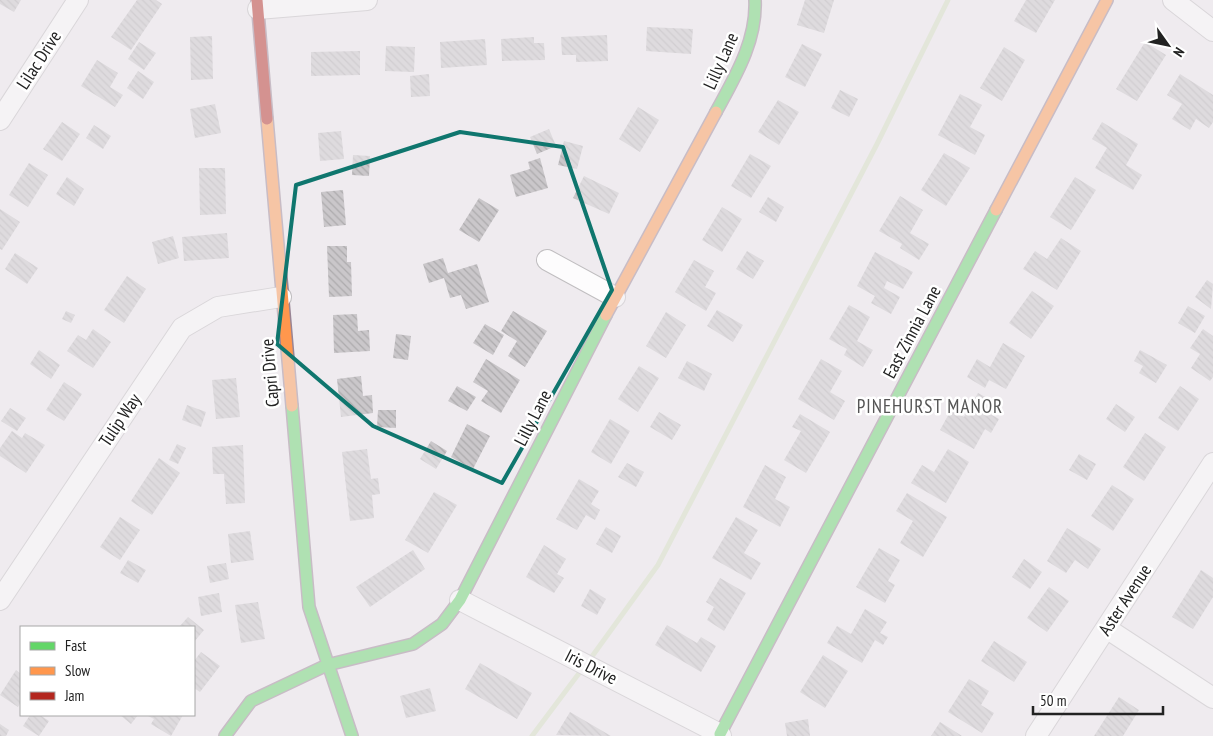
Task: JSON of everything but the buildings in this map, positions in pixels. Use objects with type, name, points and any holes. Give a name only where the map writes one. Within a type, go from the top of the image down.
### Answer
[{"type":"street","name":"Lilac Drive","points":[[0,120],[78,0]]},
{"type":"street","points":[[257,4],[366,0]]},
{"type":"street","name":"Lilly Lane","points":[[225,736],[251,701],[327,665],[413,644],[442,624],[460,600],[615,298],[741,67],[756,20],[755,0]]},
{"type":"street","name":"East Zinnia Lane","points":[[720,735],[1107,0]]},
{"type":"street","points":[[1173,0],[1213,31]]},
{"type":"street","name":"Capri Drive","points":[[257,4],[309,607],[352,736]]},
{"type":"street","points":[[547,260],[615,298]]},
{"type":"street","name":"Tulip Way","points":[[0,600],[182,328],[218,307],[281,297]]},
{"type":"street","name":"Aster Avenue","points":[[1036,736],[1213,463]]},
{"type":"street","name":"Iris Drive","points":[[460,600],[720,735]]},
{"type":"street","points":[[1106,628],[1213,698]]},
{"type":"highlighted area","points":[[460,132],[563,147],[612,290],[502,483],[373,426],[277,344],[296,185]]},
{"type":"waterway","points":[[588,662],[658,565],[877,144],[948,0]]},
{"type":"waterway","points":[[532,736],[583,668]]},
{"type":"traffic: fast","points":[[716,112],[749,44],[755,15],[755,0]]},
{"type":"traffic: fast","points":[[720,734],[996,210]]},
{"type":"traffic: fast","points":[[225,736],[251,701],[327,665],[413,644],[442,624],[460,600],[606,315]]},
{"type":"traffic: fast","points":[[292,406],[309,607],[352,736]]},
{"type":"traffic: slow","points":[[996,210],[1107,0]]},
{"type":"traffic: slow","points":[[606,315],[716,112]]},
{"type":"traffic: slow","points":[[267,119],[292,406]]},
{"type":"traffic: jam","points":[[257,0],[267,119]]},
{"type":"district","name":"PINEHURST MANOR","points":[[930,406]]}]
